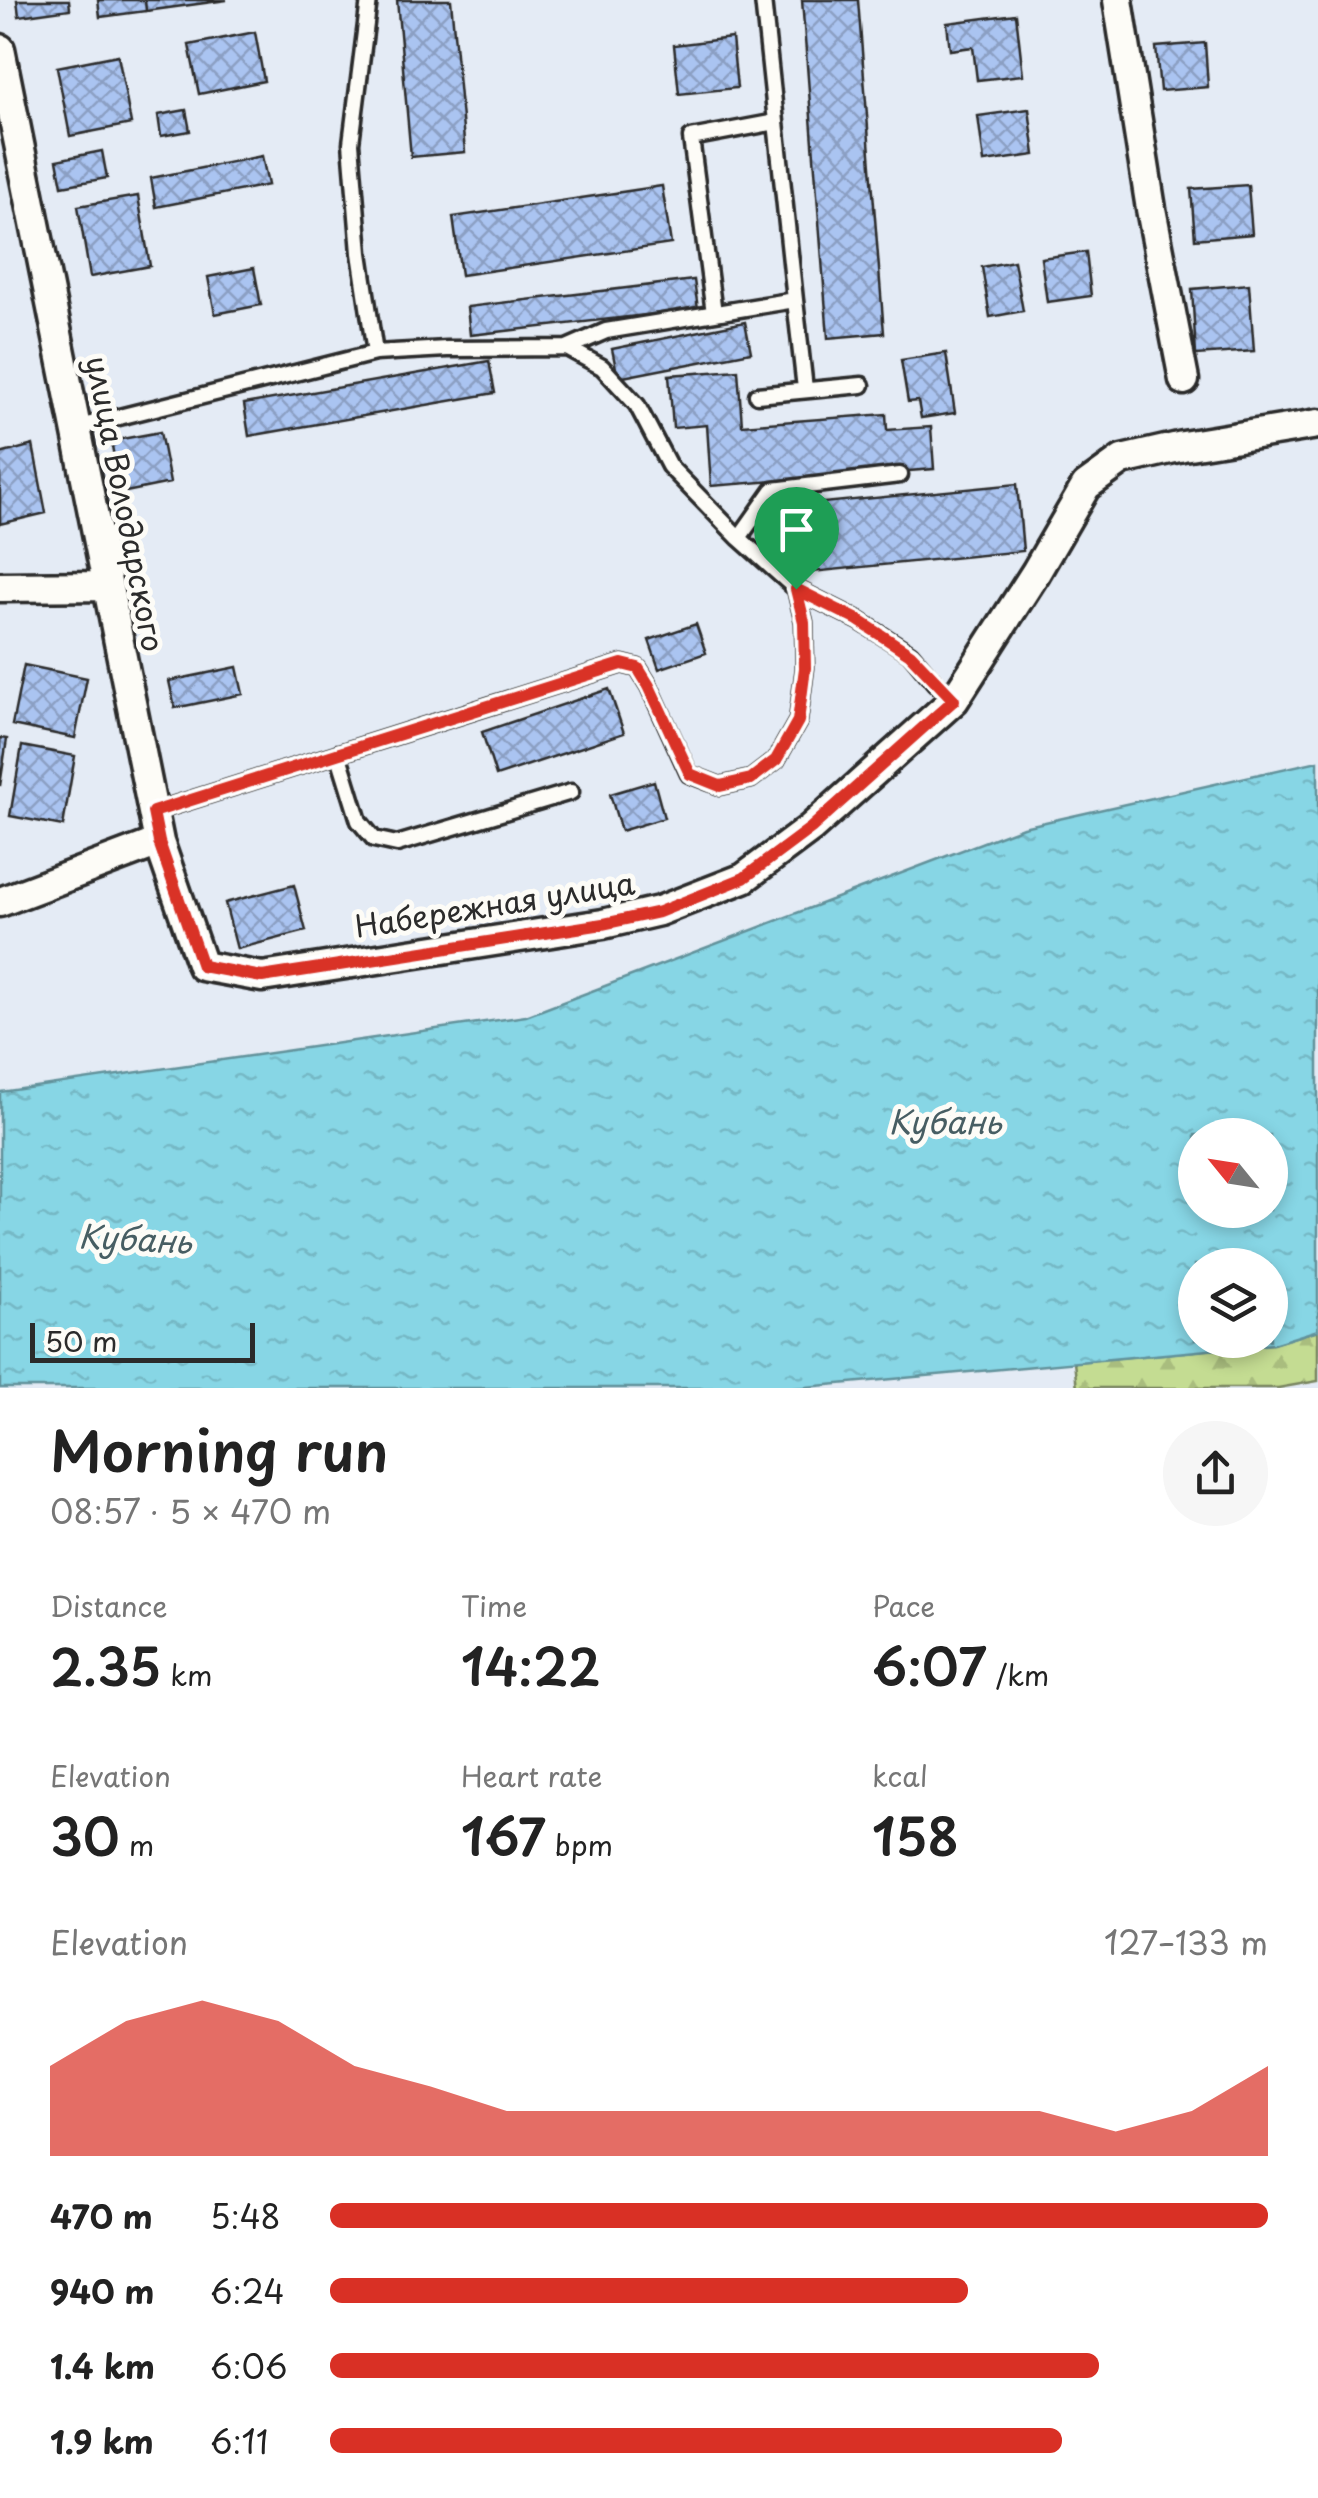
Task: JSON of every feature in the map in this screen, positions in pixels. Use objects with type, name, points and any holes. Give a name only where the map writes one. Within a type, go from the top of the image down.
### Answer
[{"type":"street","points":[[1118,0],[1151,209],[1184,380]]},
{"type":"street","name":"улица Володарского","points":[[0,49],[159,842],[202,966]]},
{"type":"street","name":"Набережная улица","points":[[202,966],[262,977],[603,924],[659,912],[744,878],[811,828],[954,700],[1086,486],[1122,460],[1318,424]]},
{"type":"street","points":[[0,587],[106,586]]},
{"type":"street","points":[[0,902],[159,842]]},
{"type":"lane","points":[[370,0],[351,143],[360,253],[375,354]]},
{"type":"lane","points":[[763,0],[805,389]]},
{"type":"lane","points":[[714,314],[691,138],[776,122]]},
{"type":"lane","points":[[75,428],[375,354],[567,348],[606,332],[795,300]]},
{"type":"lane","points":[[567,348],[602,368],[637,406],[669,466],[739,538],[796,589],[858,620],[910,654],[954,700]]},
{"type":"lane","points":[[757,394],[862,385]]},
{"type":"lane","points":[[739,538],[773,490],[900,475]]},
{"type":"lane","points":[[153,812],[622,664],[638,668],[690,774],[720,786],[751,779],[776,760],[798,721],[805,668],[804,622],[796,589]]},
{"type":"lane","points":[[338,753],[359,822],[374,838],[397,844],[572,792]]},
{"type":"green space","points":[[1318,1330],[1318,1381],[1278,1388],[1077,1388],[1074,1362],[1178,1353],[1178,1358],[1288,1358],[1288,1339]]},
{"type":"water","name":"Кубань","points":[[1318,761],[1318,1330],[1288,1339],[1288,1248],[1178,1248],[1178,1353],[795,1388],[0,1388],[0,1092],[526,1016],[1023,827]]},
{"type":"building","points":[[17,0],[69,0],[70,9],[19,16]]},
{"type":"building","points":[[98,0],[145,0],[146,11],[100,17]]},
{"type":"building","points":[[145,0],[227,0],[146,11]]},
{"type":"building","points":[[397,0],[451,0],[465,152],[411,157]]},
{"type":"building","points":[[802,0],[858,0],[884,333],[828,338]]},
{"type":"building","points":[[1016,14],[1023,75],[977,80],[973,47],[950,50],[947,23]]},
{"type":"building","points":[[255,32],[264,81],[199,94],[189,45]]},
{"type":"building","points":[[732,38],[737,88],[679,94],[674,45]]},
{"type":"building","points":[[1205,43],[1208,87],[1160,91],[1156,47]]},
{"type":"building","points":[[118,55],[131,124],[70,136],[57,67]]},
{"type":"building","points":[[1029,109],[1035,155],[984,162],[978,116]]},
{"type":"building","points":[[186,110],[190,131],[161,136],[158,115]]},
{"type":"building","points":[[102,151],[107,178],[62,186],[57,160]]},
{"type":"building","points":[[262,156],[268,185],[156,207],[151,178]]},
{"type":"building","points":[[1248,185],[1252,234],[1195,239],[1191,189]]},
{"type":"building","points":[[662,186],[671,244],[461,275],[453,217]]},
{"type":"building","points":[[138,196],[150,266],[90,277],[78,206]]},
{"type":"building","points":[[1086,252],[1091,296],[1047,302],[1041,258]]},
{"type":"building","points":[[1014,261],[1023,311],[990,317],[982,267]]},
{"type":"building","points":[[254,268],[261,305],[215,314],[208,277]]},
{"type":"building","points":[[694,280],[698,309],[470,335],[467,307]]},
{"type":"building","points":[[1249,284],[1254,351],[1196,355],[1192,289]]},
{"type":"building","points":[[745,322],[751,352],[618,378],[612,349]]},
{"type":"building","points":[[946,353],[955,413],[921,418],[918,401],[908,402],[901,360]]},
{"type":"building","points":[[489,361],[495,393],[249,436],[244,404]]},
{"type":"building","points":[[738,370],[742,425],[886,414],[887,430],[931,427],[934,469],[711,486],[707,425],[673,428],[669,375]]},
{"type":"building","points":[[160,432],[170,483],[121,493],[111,441]]},
{"type":"building","points":[[33,445],[46,513],[0,524],[0,454]]},
{"type":"building","points":[[1017,484],[1023,551],[792,574],[789,541],[806,539],[802,505]]},
{"type":"building","points":[[696,624],[706,653],[659,669],[649,640]]},
{"type":"building","points":[[24,665],[87,678],[75,738],[12,725]]},
{"type":"building","points":[[237,667],[243,694],[175,708],[169,681]]},
{"type":"building","points":[[609,689],[624,733],[496,776],[482,732]]},
{"type":"building","points":[[0,738],[7,739],[0,786]]},
{"type":"building","points":[[22,746],[75,756],[63,826],[10,816]]},
{"type":"building","points":[[654,781],[664,818],[621,831],[610,794]]},
{"type":"building","points":[[294,885],[306,931],[237,949],[225,903]]},
{"type":"route","points":[[796,589],[858,620],[910,654],[954,700],[811,828],[744,878],[659,912],[603,924],[262,977],[202,966],[159,842],[153,812],[622,664],[638,668],[690,774],[720,786],[751,779],[776,760],[798,721],[805,668],[804,622],[796,589]]}]
